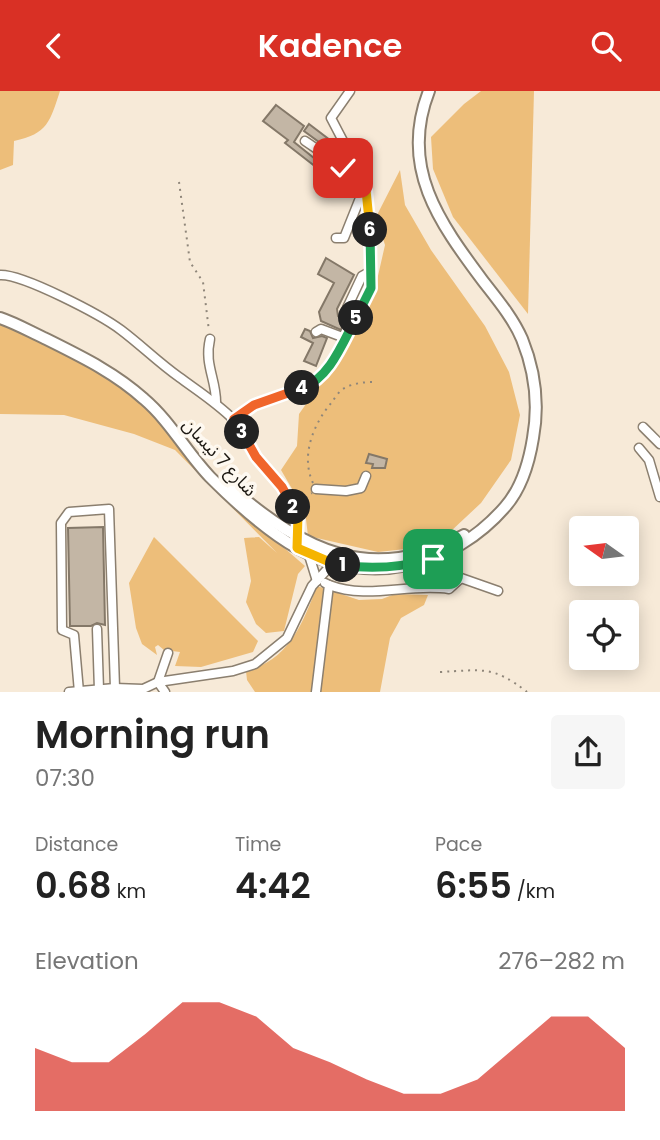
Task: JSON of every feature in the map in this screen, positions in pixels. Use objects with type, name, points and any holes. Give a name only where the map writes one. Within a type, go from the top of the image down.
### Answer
[{"type":"main road","name":"شارع 7 نيسان","points":[[0,310],[98,357],[152,395],[212,469],[233,490],[301,546],[349,558],[400,559],[430,551],[462,537],[477,527],[502,500],[521,464],[529,419],[528,384],[515,341],[497,311],[447,245],[421,197],[413,171],[411,135],[421,91]]},
{"type":"main road","name":"شارع 7 نيسان","points":[[0,318],[113,374],[147,401],[207,474],[229,495],[255,518],[301,546],[332,563],[388,568],[433,559],[481,532],[507,505],[528,467],[536,419],[535,383],[522,338],[503,307],[453,241],[428,195],[420,169],[418,135],[429,91]]},
{"type":"street","points":[[234,419],[254,405],[311,385],[332,363],[371,288],[366,185],[331,118],[350,91]]},
{"type":"street","points":[[305,141],[365,189]]},
{"type":"street","points":[[336,238],[344,238],[365,189]]},
{"type":"street","points":[[347,308],[362,276],[371,271]]},
{"type":"street","points":[[0,275],[41,286],[118,328],[178,377],[216,402],[234,419],[256,457],[282,487],[298,515],[301,546],[318,580],[365,593],[430,586],[449,589],[461,578],[498,591]]},
{"type":"street","points":[[316,332],[321,329],[345,338]]},
{"type":"street","points":[[211,339],[208,366],[216,390],[216,402]]},
{"type":"street","points":[[643,426],[660,444]]},
{"type":"street","points":[[639,448],[649,460],[660,497]]},
{"type":"street","points":[[316,489],[346,491],[361,488],[366,476]]},
{"type":"street","points":[[79,692],[74,635],[62,630],[61,523],[69,512],[109,509],[115,688]]},
{"type":"street","points":[[71,692],[115,688],[143,691],[158,682],[233,671],[254,664],[287,638],[312,586],[332,563]]},
{"type":"street","points":[[316,692],[329,585]]},
{"type":"street","points":[[97,629],[99,689]]},
{"type":"street","points":[[158,682],[168,653]]},
{"type":"street","points":[[158,682],[165,692]]},
{"type":"path","points":[[179,182],[190,262],[203,282],[211,339]]},
{"type":"path","points":[[293,507],[316,489],[309,474],[309,447],[315,427],[343,389],[363,382],[375,382]]},
{"type":"path","points":[[440,672],[486,670],[508,677],[527,692]]},
{"type":"shaded area","points":[[0,91],[60,91],[46,125],[34,134],[14,141],[13,165],[0,170]]},
{"type":"shaded area","points":[[481,91],[534,91],[528,314],[453,217],[433,169],[431,137]]},
{"type":"shaded area","points":[[400,170],[405,205],[431,250],[485,326],[509,372],[520,415],[511,460],[481,503],[450,532],[415,548],[378,552],[308,536],[305,511],[281,470],[297,446],[299,414],[347,346],[375,289],[385,245],[376,217]]},
{"type":"shaded area","points":[[0,322],[114,378],[176,437],[267,533],[305,566],[298,574],[284,631],[266,633],[256,624],[246,602],[251,581],[244,538],[259,537],[277,553],[175,450],[134,434],[64,415],[0,414]]},
{"type":"shaded area","points":[[154,537],[258,641],[253,652],[201,667],[175,666],[180,652],[164,650],[158,645],[155,647],[157,655],[142,644],[136,628],[129,583]]},
{"type":"shaded area","points":[[317,586],[359,600],[382,599],[395,594],[428,595],[424,605],[401,618],[390,638],[380,692],[255,692],[247,680],[246,671],[261,666],[284,649],[300,626]]},
{"type":"building","points":[[276,105],[304,126],[294,142],[324,166],[328,164],[330,167],[325,174],[285,143],[288,140],[263,121]]},
{"type":"building","points":[[309,124],[339,147],[341,152],[338,156],[304,131]]},
{"type":"building","points":[[326,258],[354,275],[337,309],[338,316],[346,319],[341,330],[321,321],[319,312],[334,283],[318,274]]},
{"type":"building","points":[[305,329],[310,331],[313,338],[327,338],[316,366],[304,361],[313,343],[301,337]]},
{"type":"building","points":[[369,454],[387,459],[385,468],[372,468],[373,464],[366,463]]},
{"type":"building","points":[[103,527],[105,625],[97,623],[91,626],[70,626],[68,528]]},
{"type":"route","points":[[343,168],[366,190],[370,222],[371,288],[332,363],[311,385],[254,405],[234,419],[256,457],[282,487],[298,515],[297,548],[332,563],[347,566],[401,567],[433,559]]}]
